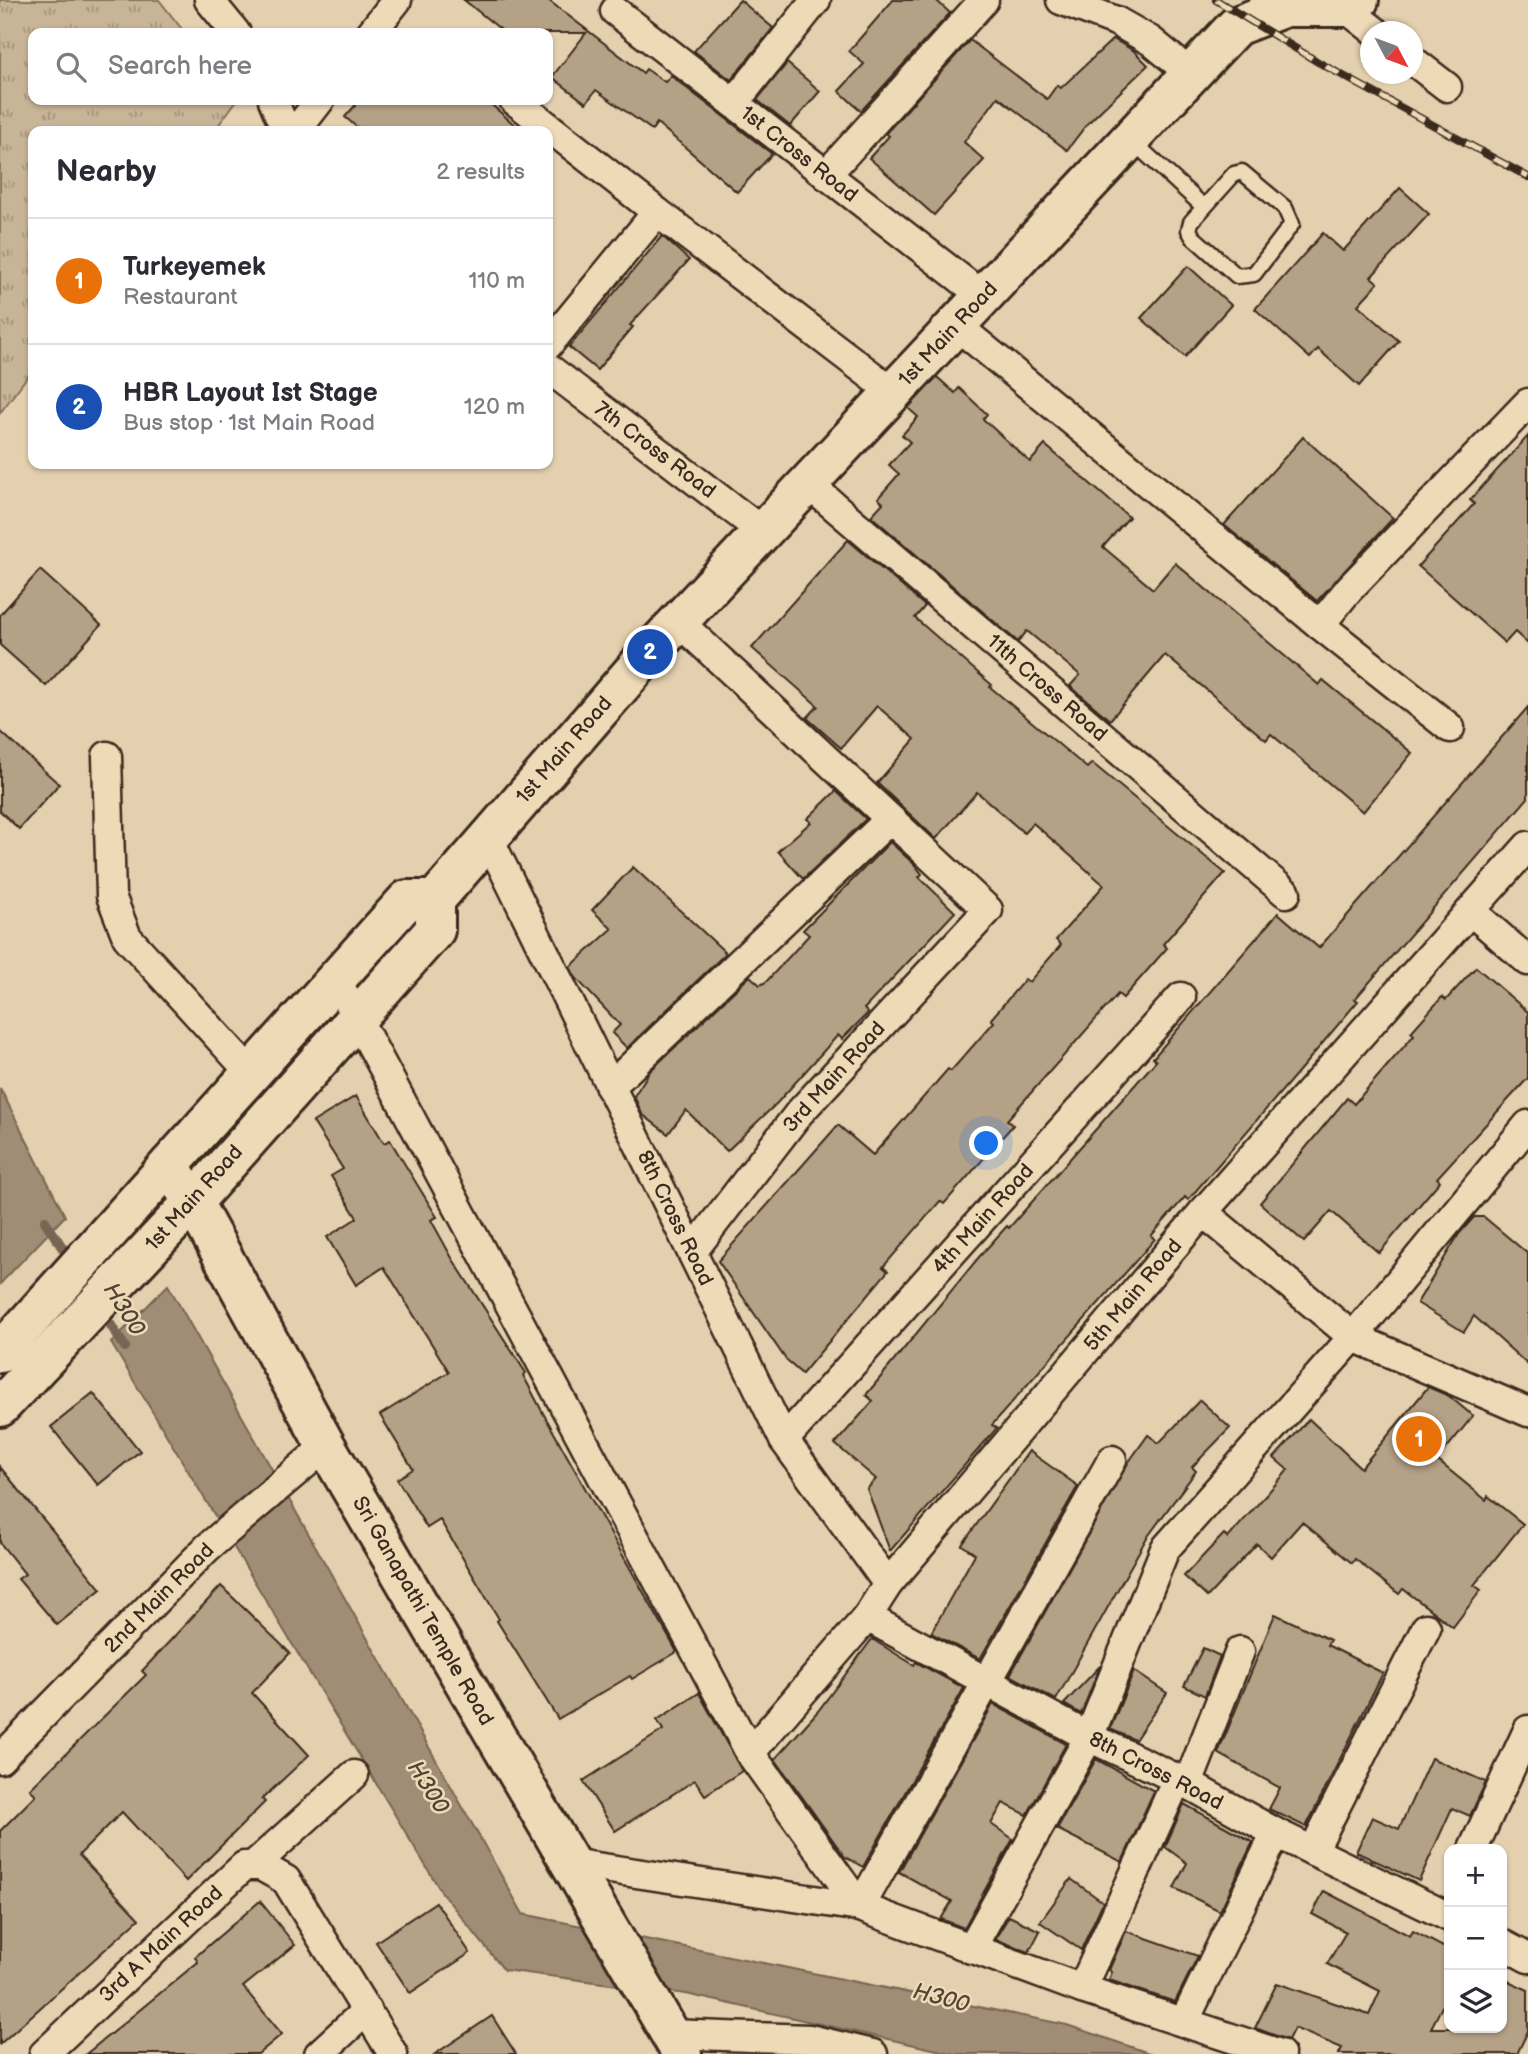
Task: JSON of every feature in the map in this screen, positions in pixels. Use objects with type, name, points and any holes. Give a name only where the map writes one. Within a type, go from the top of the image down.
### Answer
[{"type":"street","points":[[376,28],[397,0]]},
{"type":"street","points":[[734,103],[816,0]]},
{"type":"street","points":[[826,175],[984,0]]},
{"type":"street","points":[[1061,0],[1116,21],[1151,41],[1191,74]]},
{"type":"street","points":[[212,1],[232,28]]},
{"type":"street","points":[[1346,2],[1365,21]]},
{"type":"street","name":"1st Main Road","points":[[0,1407],[193,1202],[435,929],[435,900],[680,622],[1236,26],[1285,7],[1346,2]]},
{"type":"street","name":"1st Cross Road","points":[[615,4],[734,103],[984,296]]},
{"type":"street","points":[[1423,68],[1447,87]]},
{"type":"street","points":[[276,105],[284,126]]},
{"type":"street","points":[[300,126],[316,105]]},
{"type":"street","points":[[520,105],[547,126]]},
{"type":"street","points":[[553,131],[893,392]]},
{"type":"street","points":[[553,339],[657,212]]},
{"type":"street","points":[[956,325],[1320,625],[1450,728]]},
{"type":"street","name":"7th Cross Road","points":[[553,372],[763,532]]},
{"type":"street","points":[[1320,625],[1349,589],[1528,403]]},
{"type":"street","name":"11th Cross Road","points":[[807,483],[1286,893]]},
{"type":"street","points":[[610,1087],[890,819],[680,622]]},
{"type":"street","points":[[107,756],[111,896],[117,918],[127,937],[251,1073]]},
{"type":"street","name":"3rd Main Road","points":[[692,1252],[799,1113],[988,910],[890,819]]},
{"type":"street","name":"8th Cross Road","points":[[488,837],[784,1440],[888,1584]]},
{"type":"street","name":"5th Main Road","points":[[750,1753],[867,1617],[888,1584],[1203,1212],[1528,846]]},
{"type":"street","points":[[0,1353],[407,900],[435,900]]},
{"type":"street","points":[[1472,912],[1528,961]]},
{"type":"street","points":[[336,979],[750,1753],[860,1907]]},
{"type":"street","name":"4th Main Road","points":[[784,1440],[1181,997]]},
{"type":"street","points":[[971,1949],[1088,1737],[1165,1549],[1353,1337],[1528,1125]]},
{"type":"street","name":"Sri Ganapathi Temple Road","points":[[169,1165],[193,1202],[326,1446],[594,1901],[669,2034]]},
{"type":"street","points":[[1203,1212],[1353,1337],[1528,1412]]},
{"type":"street","name":"2nd Main Road","points":[[0,1759],[207,1548],[326,1446]]},
{"type":"street","points":[[860,1907],[985,1680],[1112,1461]]},
{"type":"street","name":"8th Cross Road","points":[[867,1617],[1088,1737],[1183,1782],[1313,1852],[1444,1910]]},
{"type":"street","points":[[1313,1852],[1426,1629]]},
{"type":"street","points":[[1082,1989],[1183,1782],[1240,1651]]},
{"type":"street","points":[[1475,1844],[1528,1730]]},
{"type":"street","name":"3rd A Main Road","points":[[44,2054],[244,1866],[254,1865],[354,1775]]},
{"type":"street","points":[[1184,2022],[1276,1833]]},
{"type":"street","points":[[570,1863],[860,1907],[1082,1989],[1280,2054]]},
{"type":"street","points":[[254,1865],[286,1880],[393,2054]]},
{"type":"street","points":[[1507,1947],[1528,1958]]},
{"type":"street","points":[[319,2054],[367,2010]]},
{"type":"street","points":[[669,2034],[810,2039],[873,2054]]},
{"type":"lane","points":[[1130,139],[1204,207]]},
{"type":"lane","points":[[1242,172],[1285,208],[1292,224],[1254,275],[1237,276],[1192,237],[1189,230],[1191,222],[1204,207],[1234,174],[1242,172]]},
{"type":"green space","points":[[0,0],[159,0],[181,28],[28,28],[28,105],[233,105],[218,126],[28,126],[28,376],[0,413]]},
{"type":"water","points":[[0,1088],[65,1216],[0,1284]]},
{"type":"water","points":[[168,1285],[523,1914],[1067,2025],[1152,2054],[955,2054],[686,1994],[504,1970],[442,1893],[111,1343]]},
{"type":"building","points":[[464,0],[548,0],[643,73],[646,69],[665,82],[671,76],[772,154],[737,192],[657,123],[652,130],[596,90],[586,103],[553,78],[586,33],[553,33],[553,28],[499,28]]},
{"type":"building","points":[[740,0],[773,28],[731,80],[694,51]]},
{"type":"building","points":[[893,0],[936,0],[950,13],[861,111],[839,91],[864,64],[849,51]]},
{"type":"building","points":[[1113,39],[1134,51],[1148,65],[1087,124],[1067,150],[998,97],[964,142],[984,160],[934,215],[869,158],[889,136],[886,133],[970,40],[1047,99],[1057,85],[1061,88]]},
{"type":"building","points":[[787,63],[820,91],[790,126],[757,100]]},
{"type":"building","points":[[356,105],[492,105],[516,126],[355,126],[345,117]]},
{"type":"building","points":[[1400,188],[1429,214],[1371,277],[1378,283],[1358,305],[1399,341],[1359,386],[1318,349],[1310,358],[1255,309],[1323,233],[1343,251]]},
{"type":"building","points":[[662,236],[689,260],[630,325],[633,327],[597,370],[569,347]]},
{"type":"building","points":[[1188,266],[1231,305],[1185,357],[1141,318]]},
{"type":"building","points":[[937,377],[955,393],[959,388],[987,414],[983,419],[1030,462],[1045,445],[1129,517],[1103,547],[1153,589],[1175,563],[1319,685],[1323,680],[1412,753],[1363,812],[1271,734],[1266,740],[1165,655],[1110,720],[1070,686],[1080,675],[1027,631],[1018,642],[871,516],[883,503],[878,498],[899,474],[889,465],[910,442],[902,435],[918,417],[908,408]]},
{"type":"building","points":[[1528,436],[1528,644],[1515,632],[1505,643],[1418,566],[1474,504],[1470,500]]},
{"type":"building","points":[[1303,437],[1393,518],[1317,601],[1224,525]]},
{"type":"building","points":[[848,540],[925,606],[915,618],[992,685],[990,687],[1087,768],[1092,763],[1225,873],[1163,944],[1167,948],[1123,998],[1118,994],[1007,1120],[1013,1125],[944,1204],[940,1201],[883,1267],[888,1271],[802,1374],[787,1361],[718,1261],[838,1125],[873,1155],[948,1069],[951,1071],[994,1022],[991,1019],[1025,979],[1029,982],[1061,945],[1056,940],[1104,885],[1033,823],[1024,833],[977,792],[936,839],[877,783],[915,739],[877,706],[841,748],[807,718],[818,706],[752,648]]},
{"type":"building","points":[[40,570],[101,625],[46,686],[0,645],[0,615]]},
{"type":"building","points":[[1528,707],[1528,798],[1355,999],[1358,1001],[1188,1200],[1185,1197],[1151,1236],[1155,1239],[992,1425],[997,1428],[890,1551],[867,1489],[876,1479],[835,1444],[873,1401],[866,1395],[979,1257],[1007,1226],[1009,1228],[1156,1061],[1153,1058],[1278,913],[1319,948]]},
{"type":"building","points":[[0,731],[59,784],[19,829],[0,811]]},
{"type":"building","points":[[836,791],[866,819],[803,879],[778,851],[811,822],[807,819]]},
{"type":"building","points":[[890,842],[914,864],[922,874],[919,877],[955,912],[864,1009],[868,1013],[842,1039],[838,1035],[777,1103],[727,1151],[686,1110],[668,1134],[642,1114],[634,1096],[650,1071],[750,976],[760,985],[766,982],[809,935],[803,930]]},
{"type":"building","points":[[633,867],[726,953],[627,1048],[612,1033],[620,1025],[576,978],[570,967],[612,929],[592,910]]},
{"type":"building","points":[[1476,967],[1528,1012],[1528,1078],[1437,1178],[1440,1181],[1379,1253],[1331,1211],[1304,1242],[1260,1203],[1347,1098],[1354,1104],[1414,1035],[1411,1032],[1442,997],[1446,1000]]},
{"type":"building","points":[[356,1096],[384,1143],[390,1140],[437,1217],[431,1220],[452,1258],[526,1373],[523,1375],[543,1413],[677,1652],[632,1679],[630,1676],[558,1719],[497,1621],[499,1619],[440,1520],[427,1528],[397,1479],[413,1469],[380,1415],[449,1372],[384,1267],[356,1285],[327,1237],[357,1218],[331,1176],[343,1169],[313,1122]]},
{"type":"building","points":[[1474,1217],[1484,1217],[1528,1254],[1528,1365],[1474,1316],[1464,1332],[1417,1303],[1459,1234]]},
{"type":"building","points":[[1428,1387],[1449,1396],[1473,1416],[1437,1460],[1486,1500],[1488,1496],[1523,1524],[1474,1585],[1481,1590],[1453,1627],[1403,1589],[1399,1594],[1355,1559],[1352,1563],[1302,1522],[1271,1557],[1257,1544],[1207,1597],[1184,1576],[1224,1534],[1228,1538],[1288,1470],[1274,1458],[1309,1419],[1361,1468]]},
{"type":"building","points":[[93,1393],[140,1451],[98,1485],[51,1427]]},
{"type":"building","points":[[1200,1400],[1230,1428],[1192,1467],[1196,1471],[1146,1539],[1056,1700],[1010,1675],[1128,1463],[1148,1435],[1159,1443]]},
{"type":"building","points":[[1029,1451],[1078,1486],[980,1659],[931,1633],[975,1554],[962,1545]]},
{"type":"building","points":[[0,1467],[101,1589],[57,1625],[18,1579],[25,1574],[0,1543]]},
{"type":"building","points":[[221,1586],[290,1653],[252,1693],[309,1755],[262,1799],[265,1802],[186,1881],[122,1812],[79,1855],[139,1919],[0,2044],[0,1831],[36,1795],[30,1789],[146,1675],[142,1671]]},
{"type":"building","points":[[1275,1614],[1330,1640],[1327,1645],[1383,1673],[1306,1827],[1269,1809],[1280,1788],[1218,1753]]},
{"type":"building","points":[[872,1639],[914,1665],[916,1662],[964,1688],[863,1867],[845,1857],[775,1759],[818,1711]]},
{"type":"building","points":[[1203,1648],[1220,1656],[1205,1696],[1184,1686]]},
{"type":"building","points":[[1100,1666],[1081,1714],[1064,1704]]},
{"type":"building","points":[[1134,1671],[1167,1693],[1135,1740],[1110,1729]]},
{"type":"building","points":[[699,1693],[742,1771],[705,1795],[695,1780],[615,1831],[583,1781],[663,1730],[657,1720]]},
{"type":"building","points":[[993,1704],[1066,1744],[1027,1815],[1003,1803],[991,1824],[1013,1839],[964,1928],[941,1919],[952,1901],[899,1872]]},
{"type":"building","points":[[1431,1758],[1486,1782],[1470,1816],[1452,1808],[1419,1881],[1356,1852],[1372,1817],[1399,1829]]},
{"type":"building","points":[[1096,1759],[1154,1791],[1122,1862],[1057,1829]]},
{"type":"building","points":[[1184,1804],[1253,1842],[1220,1911],[1174,1888],[1187,1863],[1165,1847]]},
{"type":"building","points":[[1071,1879],[1103,1902],[1081,1950],[1040,1922]]},
{"type":"building","points":[[1324,1891],[1410,1936],[1413,1931],[1444,1947],[1444,2003],[1431,2028],[1444,2028],[1444,2033],[1507,2033],[1507,1980],[1528,1990],[1528,2031],[1517,2054],[1339,2054],[1342,2048],[1294,2028],[1288,2040],[1255,2028],[1277,1983],[1369,2015],[1380,1991],[1327,1964],[1346,1932],[1312,1914]]},
{"type":"building","points":[[260,1901],[295,1945],[243,1987],[282,2034],[258,2054],[86,2054],[198,1962],[195,1957]]},
{"type":"building","points":[[436,1902],[470,1953],[410,1993],[376,1942]]},
{"type":"building","points":[[1009,1916],[1040,1931],[1029,1952],[995,1939]]},
{"type":"building","points":[[1126,1931],[1198,1956],[1175,2002],[1109,1980],[1112,1972],[1109,1970]]},
{"type":"building","points":[[492,2016],[516,2054],[435,2054]]},
{"type":"waterway","name":"H300","points":[[45,1221],[71,1261]]},
{"type":"waterway","name":"H300","points":[[101,1310],[125,1347]]},
{"type":"railway","points":[[1216,0],[1318,62],[1528,177]]},
{"type":"place","name":"HBR Layout Ist Stage","points":[[650,652]]},
{"type":"place","name":"Turkeyemek","points":[[1419,1439]]}]
